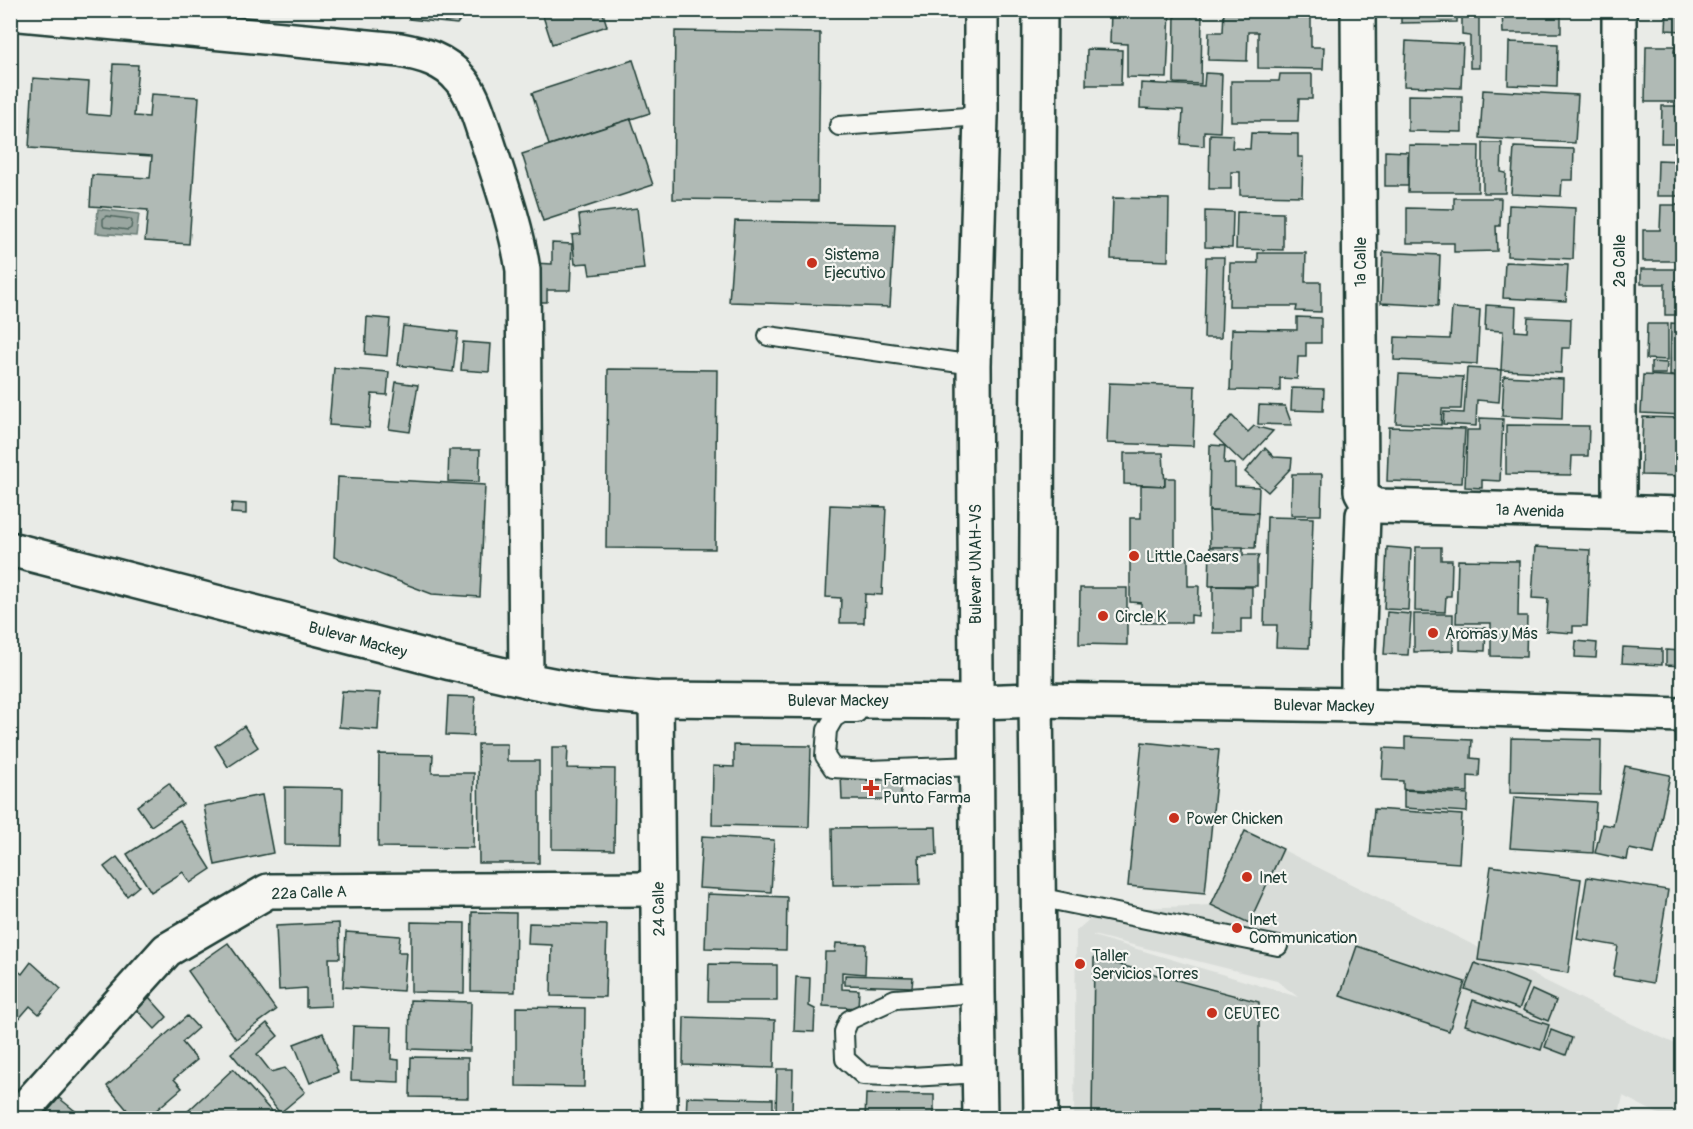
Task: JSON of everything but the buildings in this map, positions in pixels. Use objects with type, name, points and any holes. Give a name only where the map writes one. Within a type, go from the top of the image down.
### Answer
[{"type":"main road","name":"Bulevar UNAH-VS","points":[[980,1119],[974,365],[981,116],[981,10]]},
{"type":"main road","points":[[1040,10],[1036,700],[1041,1119]]},
{"type":"main road","name":"1a Calle","points":[[1358,10],[1361,491],[1370,510]]},
{"type":"main road","name":"2a Calle","points":[[1619,512],[1620,10]]},
{"type":"main road","points":[[10,13],[400,50],[422,54],[444,64],[460,79],[472,97],[499,176],[518,239],[523,270],[526,680]]},
{"type":"main road","points":[[1358,705],[1358,654],[1370,510]]},
{"type":"main road","name":"1a Avenida","points":[[1370,510],[1683,514]]},
{"type":"main road","name":"Bulevar Mackey","points":[[10,549],[451,663],[593,693],[656,699],[976,706],[1036,700],[1358,705],[1683,715]]},
{"type":"main road","name":"24 Calle","points":[[656,699],[660,1119]]},
{"type":"main road","name":"22a Calle A","points":[[16,1119],[167,950],[268,891],[657,889]]},
{"type":"lane","points":[[839,126],[981,116]]},
{"type":"lane","points":[[768,336],[974,365]]},
{"type":"lane","points":[[976,706],[842,713],[834,718],[827,730],[825,756],[833,768],[869,770],[976,765]]},
{"type":"lane","points":[[1038,897],[1278,946]]},
{"type":"lane","points":[[978,993],[895,999],[849,1020],[844,1032],[845,1059],[863,1075],[911,1077],[980,1073]]},
{"type":"shaded area","points":[[1245,831],[1682,1047],[1682,1118],[1666,1118],[1623,1096],[1618,1118],[1074,1118],[1076,931],[1100,910],[1211,905]],"holes":[[[1093,935],[1277,981],[1298,997]]]},
{"type":"water","points":[[98,209],[139,214],[136,236],[96,233]]},
{"type":"place","name":"Sistema Ejecutivo","points":[[812,263]]},
{"type":"place","name":"Little Caesars","points":[[1134,556]]},
{"type":"place","name":"Circle K","points":[[1103,616]]},
{"type":"place","name":"Aromas y Más","points":[[1433,633]]},
{"type":"place","name":"Farmacias Punto Farma","points":[[871,788]]},
{"type":"place","name":"Power Chicken","points":[[1174,818]]},
{"type":"place","name":"Inet","points":[[1247,877]]},
{"type":"place","name":"Inet Communication","points":[[1237,928]]},
{"type":"place","name":"Taller Servicios Torres","points":[[1080,964]]},
{"type":"place","name":"CEUTEC","points":[[1212,1013]]}]
